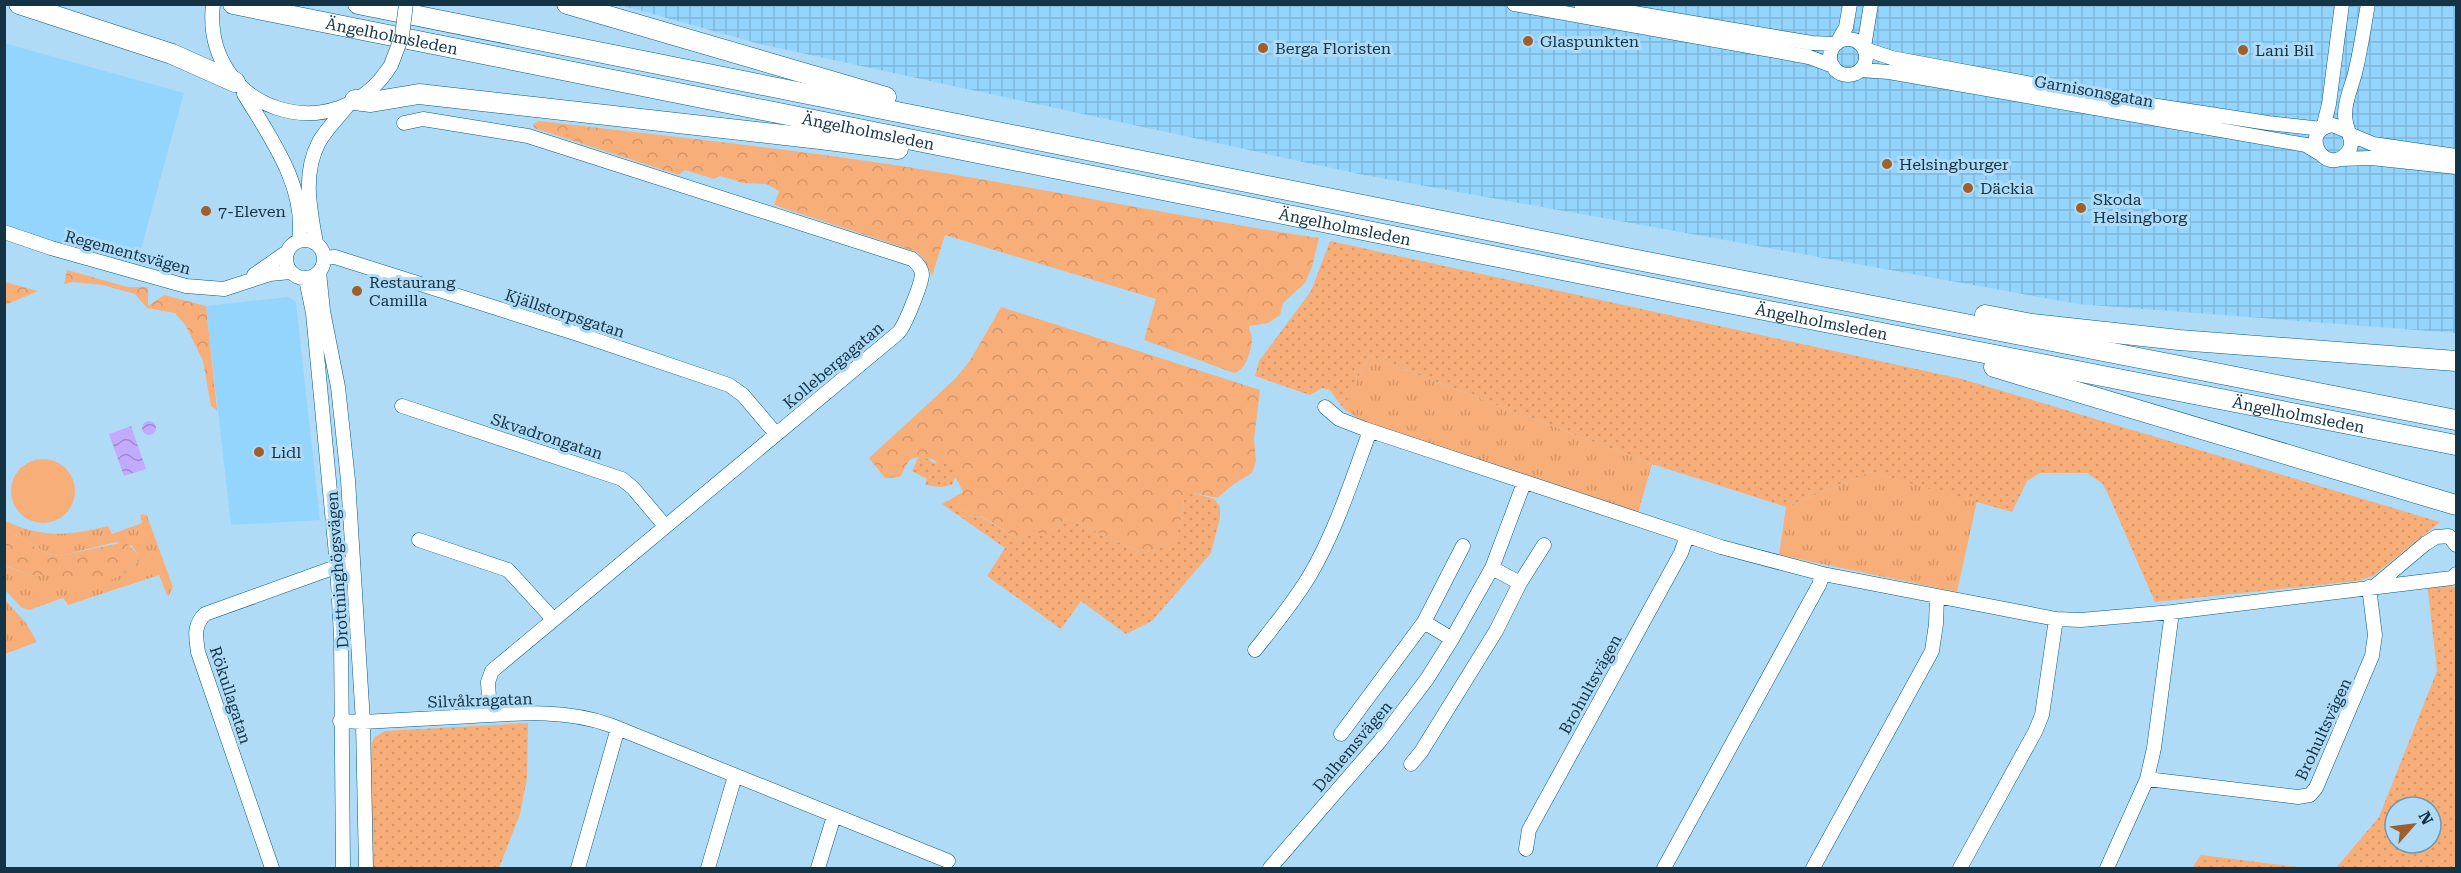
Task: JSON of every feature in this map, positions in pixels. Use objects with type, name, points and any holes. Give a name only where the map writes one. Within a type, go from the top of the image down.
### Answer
[{"type":"highway","points":[[20,4],[172,54],[238,85]]},
{"type":"highway","name":"Ängelholmsleden","points":[[233,4],[2457,445]]},
{"type":"highway","name":"Ängelholmsleden","points":[[358,4],[1774,287],[2457,420]]},
{"type":"highway","points":[[567,4],[832,83],[923,107],[986,130]]},
{"type":"highway","points":[[353,101],[371,102],[419,94],[820,138],[935,154],[1011,170],[1057,168]]},
{"type":"highway","points":[[1774,287],[1852,292],[2032,324],[2168,338],[2457,361]]},
{"type":"highway","points":[[1924,341],[1994,367],[2457,505]]},
{"type":"street","points":[[213,4],[213,32],[223,62],[279,152],[293,186],[300,213],[299,241]]},
{"type":"street","points":[[316,243],[308,186],[310,166],[324,134],[353,101],[378,82],[391,64],[402,36],[406,4]]},
{"type":"street","name":"Garnisonsgatan","points":[[1514,4],[1809,57],[1833,66],[1846,75],[1862,70],[1889,72],[2306,145],[2328,159],[2371,158],[2457,167]]},
{"type":"street","name":"Garnisonsgatan","points":[[1581,4],[1812,43],[1836,44],[1851,39],[1864,48],[1892,58],[2112,99],[2268,123],[2323,128],[2333,124],[2373,144],[2457,156]]},
{"type":"street","points":[[1833,66],[1830,57],[1846,27],[1850,4]]},
{"type":"street","points":[[1862,70],[1867,57],[1864,48],[1871,4]]},
{"type":"street","points":[[2319,153],[2316,138],[2323,128],[2329,104],[2343,4]]},
{"type":"street","points":[[2338,159],[2349,150],[2351,141],[2346,106],[2360,53],[2368,4]]},
{"type":"street","points":[[238,85],[273,108],[297,113],[318,112],[353,101]]},
{"type":"street","name":"Kollebergagatan","points":[[404,123],[423,119],[528,136],[916,262],[922,276],[901,330],[492,671],[488,682],[490,715]]},
{"type":"street","name":"Regementsvägen","points":[[4,232],[51,248],[186,286],[224,289],[290,272]]},
{"type":"street","points":[[308,240],[316,243],[324,258],[320,272],[306,279],[299,278],[290,272],[286,262],[287,252],[291,245],[308,240]]},
{"type":"street","name":"Regementsvägen","points":[[245,282],[287,252]]},
{"type":"street","name":"Kjällstorpsgatan","points":[[324,258],[335,257],[578,334],[729,385],[743,395],[776,434]]},
{"type":"street","name":"Drottninghögsvägen","points":[[320,272],[323,311],[338,387],[354,563],[363,722],[366,868]]},
{"type":"street","name":"Drottninghögsvägen","points":[[306,279],[315,335],[337,566],[343,868]]},
{"type":"street","name":"Skvadrongatan","points":[[402,406],[610,474],[633,488],[664,526]]},
{"type":"street","points":[[1325,407],[1340,419],[1370,431],[1687,536],[1823,574],[2056,619],[2081,620],[2172,612],[2452,578],[2457,574]]},
{"type":"street","points":[[1255,650],[1286,611],[1311,573],[1336,519],[1370,431]]},
{"type":"street","name":"Dalhemsvägen","points":[[1270,868],[1393,724],[1427,679],[1492,568],[1524,483]]},
{"type":"street","name":"Brohultsvägen","points":[[1526,849],[1529,831],[1681,553],[1687,536]]},
{"type":"street","points":[[2372,587],[2433,538],[2449,536],[2457,545]]},
{"type":"street","points":[[419,540],[508,570],[553,619]]},
{"type":"street","points":[[1411,764],[1421,752],[1496,632],[1544,545]]},
{"type":"street","name":"Dalhemsvägen","points":[[1341,734],[1424,622],[1463,546]]},
{"type":"street","name":"Rökullagatan","points":[[272,868],[198,652],[195,631],[198,621],[205,614],[337,566],[354,563]]},
{"type":"street","points":[[1492,568],[1521,583]]},
{"type":"street","points":[[1664,868],[1823,574]]},
{"type":"street","name":"Brohultsvägen","points":[[2147,779],[2298,797],[2310,795],[2316,788],[2372,656],[2375,635],[2372,587]]},
{"type":"street","points":[[1813,868],[1932,651],[1937,597]]},
{"type":"street","points":[[2107,868],[2147,779],[2154,748],[2172,612]]},
{"type":"street","points":[[1960,868],[2042,714],[2056,619]]},
{"type":"street","points":[[1424,622],[1452,639]]},
{"type":"street","name":"Silvåkragatan","points":[[340,721],[567,714],[597,720],[834,816],[941,863]]},
{"type":"street","points":[[578,868],[618,728]]},
{"type":"street","points":[[708,868],[735,776]]},
{"type":"street","points":[[818,868],[834,816]]},
{"type":"shaded area","points":[[620,5],[2456,5],[2456,333],[2078,304],[1359,174],[760,44]]},
{"type":"shaded area","points":[[4,43],[184,93],[136,267],[5,228]]},
{"type":"shaded area","points":[[288,297],[296,302],[320,520],[231,525],[206,306]]},
{"type":"green space","points":[[539,121],[895,165],[1319,238],[1312,267],[1305,283],[1283,303],[1280,315],[1268,323],[1249,326],[1252,340],[1249,354],[1242,368],[1234,373],[1144,340],[1156,299],[945,235],[932,276],[924,259],[917,252],[774,205],[779,191],[766,184],[743,183],[720,176],[714,179],[685,170],[679,175],[534,128],[533,124]]},
{"type":"green space","points":[[1330,241],[1962,379],[2440,522],[2373,576],[2357,581],[2155,602],[2108,494],[2102,483],[2087,473],[2040,473],[2027,481],[2012,512],[1870,472],[1786,507],[1652,464],[1369,356],[1343,408],[1330,390],[1322,388],[1310,395],[1255,376],[1259,361],[1311,291]]},
{"type":"green space","points":[[67,270],[128,287],[148,287],[148,306],[164,295],[206,306],[217,410],[211,406],[203,361],[186,326],[175,313],[147,308],[135,294],[103,285],[74,282],[64,284]]},
{"type":"green space","points":[[5,282],[38,291],[5,305]]},
{"type":"green space","points":[[1001,307],[1260,390],[1254,439],[1256,461],[1252,473],[1217,498],[1193,493],[1184,499],[1176,536],[1164,546],[1142,553],[1066,518],[1047,534],[1031,533],[1020,539],[1016,538],[981,516],[973,517],[949,500],[963,492],[958,481],[946,467],[928,458],[910,460],[900,477],[885,478],[869,458],[956,378],[971,359]]},
{"type":"green space","points":[[1369,356],[1652,464],[1638,513],[1360,420],[1343,408]]},
{"type":"green space","points":[[920,454],[934,463],[941,461],[959,469],[952,485],[941,487],[925,485],[927,479],[912,471]]},
{"type":"green space","points":[[43,459],[55,461],[66,468],[73,479],[75,491],[73,503],[66,514],[55,521],[43,523],[31,521],[20,514],[13,503],[11,491],[13,479],[20,468],[31,461]]},
{"type":"green space","points":[[1870,472],[1977,501],[1957,592],[1779,555],[1786,507]]},
{"type":"green space","points":[[1193,493],[1214,499],[1220,506],[1220,518],[1211,553],[1152,621],[1126,634],[1081,601],[1061,629],[987,576],[1005,548],[942,504],[949,500],[973,517],[980,516],[1020,539],[1030,533],[1047,534],[1066,518],[1142,553],[1155,550],[1171,542],[1179,529],[1184,499]]},
{"type":"green space","points":[[140,515],[147,516],[173,587],[168,597],[159,575],[68,605],[63,598],[29,610],[22,608],[5,590],[4,566],[30,575],[48,573],[112,579],[126,572],[139,561],[132,546],[116,542],[59,556],[48,554],[5,529],[5,521],[19,527],[56,534],[108,526],[112,534],[142,523]]},
{"type":"green space","points":[[5,529],[48,554],[58,556],[125,542],[137,553],[139,561],[126,572],[112,579],[76,585],[59,575],[30,575],[5,566]]},
{"type":"green space","points":[[2427,583],[2456,587],[2456,868],[2336,868],[2379,817],[2383,807],[2383,855],[2443,855],[2443,795],[2388,795],[2437,671]]},
{"type":"green space","points":[[5,600],[26,623],[37,642],[5,654]]},
{"type":"green space","points":[[528,723],[527,778],[520,814],[499,868],[371,868],[369,747],[375,737],[385,731]]},
{"type":"green space","points":[[2201,855],[2306,868],[2192,868]]},
{"type":"water","points":[[146,421],[152,421],[156,428],[152,435],[146,435],[142,431],[142,425]]},
{"type":"water","points":[[131,426],[146,469],[124,476],[109,434]]},
{"type":"place","name":"Glaspunkten","points":[[1528,41]]},
{"type":"place","name":"Berga Floristen","points":[[1263,48]]},
{"type":"place","name":"Lani Bil","points":[[2243,50]]},
{"type":"place","name":"Helsingburger","points":[[1887,164]]},
{"type":"place","name":"Däckia","points":[[1968,188]]},
{"type":"place","name":"Skoda Helsingborg","points":[[2081,208]]},
{"type":"place","name":"7-Eleven","points":[[206,211]]},
{"type":"place","name":"Restaurang Camilla","points":[[357,291]]},
{"type":"place","name":"Lidl","points":[[259,452]]}]
